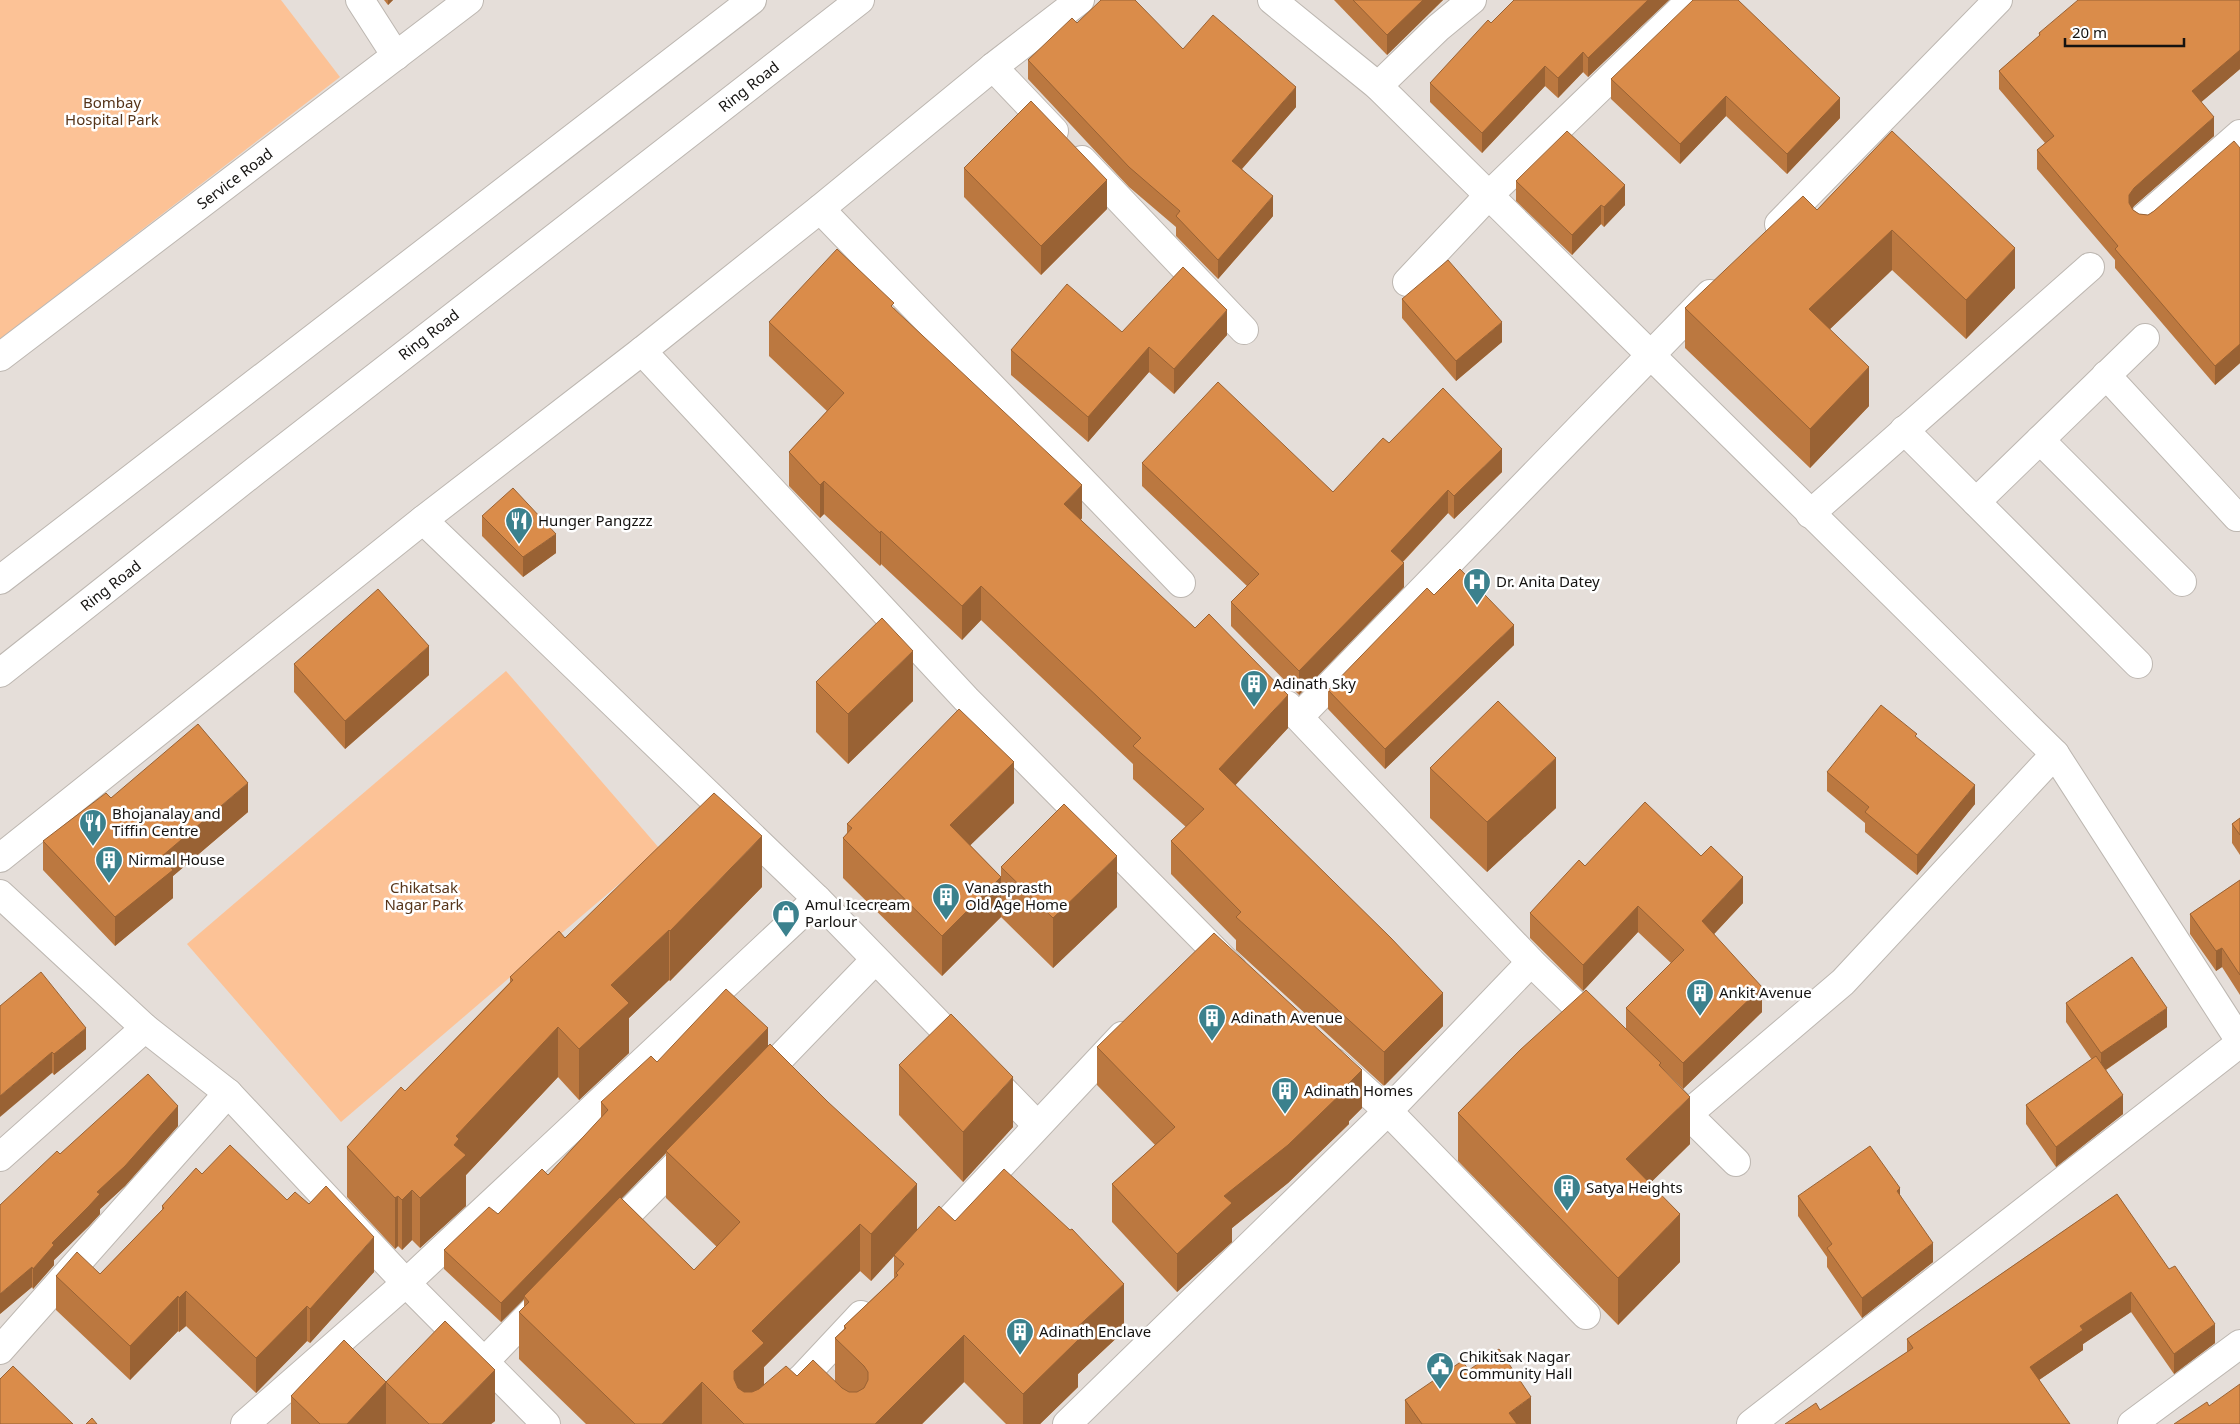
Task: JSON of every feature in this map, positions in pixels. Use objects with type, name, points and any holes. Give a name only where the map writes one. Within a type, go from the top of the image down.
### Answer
[{"type":"street","points":[[360,0],[396,56]]},
{"type":"street","name":"Service Road","points":[[0,357],[469,0]]},
{"type":"street","points":[[0,580],[752,0]]},
{"type":"street","name":"Ring Road","points":[[0,673],[255,471],[860,0]]},
{"type":"street","points":[[0,858],[423,520],[642,351],[820,209],[992,67],[1080,0]]},
{"type":"street","points":[[1272,0],[1378,86],[2055,754],[2240,1042],[1751,1424]]},
{"type":"street","points":[[1378,86],[1438,28],[1472,0]]},
{"type":"street","points":[[1407,282],[1489,195],[1691,0]]},
{"type":"street","points":[[1762,241],[1998,0]]},
{"type":"street","points":[[992,67],[1244,330]]},
{"type":"street","points":[[2144,218],[2240,134]]},
{"type":"street","points":[[820,209],[1181,583]]},
{"type":"street","points":[[1810,514],[2090,267]]},
{"type":"street","points":[[1299,717],[1728,276]]},
{"type":"street","points":[[1976,502],[2145,338]]},
{"type":"street","points":[[642,351],[966,699],[1212,949],[1248,983]]},
{"type":"street","points":[[2106,376],[2238,517]]},
{"type":"street","points":[[1904,430],[2138,664]]},
{"type":"street","points":[[2040,440],[2182,582]]},
{"type":"street","points":[[423,520],[817,899],[1037,1125]]},
{"type":"street","points":[[1272,690],[1531,962],[1616,1045]]},
{"type":"street","points":[[1688,1114],[1843,982],[2055,754]]},
{"type":"street","points":[[0,894],[145,1028],[228,1093],[406,1283],[546,1424]]},
{"type":"street","points":[[245,1424],[406,1283],[817,899]]},
{"type":"street","points":[[1192,969],[1212,949]]},
{"type":"street","points":[[738,1101],[875,960]]},
{"type":"street","points":[[1066,1424],[1388,1111],[1531,962]]},
{"type":"street","points":[[910,1262],[1137,1021]]},
{"type":"street","points":[[0,1157],[145,1028]]},
{"type":"street","points":[[1314,1044],[1388,1111],[1586,1315]]},
{"type":"street","points":[[1645,1072],[1736,1162]]},
{"type":"street","points":[[0,1350],[228,1093]]},
{"type":"street","points":[[587,1256],[711,1129]]},
{"type":"street","points":[[484,1362],[560,1284]]},
{"type":"street","points":[[749,1424],[803,1377],[877,1298]]},
{"type":"street","points":[[2132,1424],[2240,1344]]},
{"type":"street","points":[[803,1377],[824,1397]]},
{"type":"green space","name":"Bombay Hospital Park","points":[[0,0],[281,0],[340,77],[0,339]]},
{"type":"green space","name":"Chikatsak Nagar Park","points":[[506,671],[660,849],[341,1122],[187,944]]},
{"type":"building","points":[[1101,0],[1135,0],[1183,49],[1213,15],[1296,87],[1232,161],[1273,196],[1218,260],[1176,216],[1180,211],[1129,167],[1028,60],[1072,18],[1077,23]]},
{"type":"building","points":[[1353,0],[1423,0],[1387,35]]},
{"type":"building","points":[[1514,0],[1648,0],[1588,58],[1583,52],[1558,78],[1545,66],[1482,133],[1430,83],[1488,20],[1491,23]]},
{"type":"building","points":[[1693,0],[1738,0],[1840,98],[1787,154],[1726,96],[1680,144],[1611,79]]},
{"type":"building","points":[[2078,0],[2240,0],[2240,50],[2192,91],[2214,117],[2134,188],[2129,195],[2129,203],[2133,210],[2139,214],[2148,215],[2234,141],[2240,148],[2240,344],[2215,366],[2115,249],[2118,246],[2037,150],[2054,136],[1999,71],[2040,35],[2039,33]]},
{"type":"building","points":[[1031,101],[1107,180],[1041,246],[964,168]]},
{"type":"building","points":[[1567,131],[1625,185],[1604,207],[1601,205],[1572,235],[1516,181]]},
{"type":"building","points":[[1892,131],[2015,248],[1966,300],[1892,230],[1809,309],[1869,367],[1810,429],[1685,308],[1803,196],[1817,210]]},
{"type":"building","points":[[837,249],[894,303],[891,306],[1082,485],[1064,504],[1195,628],[1209,614],[1288,695],[1219,769],[1391,938],[1443,993],[1384,1052],[1236,917],[1241,912],[1171,841],[1204,809],[1133,746],[1141,738],[981,586],[962,606],[824,481],[820,485],[789,452],[844,393],[769,322]]},
{"type":"building","points":[[1448,260],[1502,322],[1456,361],[1402,299]]},
{"type":"building","points":[[1183,267],[1227,310],[1174,369],[1149,347],[1088,417],[1011,350],[1067,284],[1122,332]]},
{"type":"building","points":[[1218,382],[1333,492],[1383,438],[1389,443],[1443,388],[1502,449],[1454,496],[1448,490],[1391,551],[1404,563],[1299,671],[1231,602],[1259,574],[1142,463]]},
{"type":"building","points":[[513,488],[556,534],[523,557],[482,516]]},
{"type":"building","points":[[1460,569],[1514,625],[1385,749],[1328,690],[1427,588],[1434,595]]},
{"type":"building","points":[[378,589],[429,646],[345,721],[294,664]]},
{"type":"building","points":[[882,618],[913,651],[848,714],[816,682]]},
{"type":"building","points":[[1498,701],[1556,758],[1487,822],[1430,768]]},
{"type":"building","points":[[1881,705],[1917,734],[1915,736],[1975,785],[1917,855],[1865,812],[1869,807],[1827,772]]},
{"type":"building","points":[[959,709],[1014,762],[950,825],[1001,877],[942,936],[843,838],[852,828],[847,824]]},
{"type":"building","points":[[198,724],[248,783],[161,857],[173,870],[115,917],[43,841],[106,793],[111,798]]},
{"type":"building","points":[[714,793],[762,836],[670,931],[611,985],[629,1003],[579,1049],[558,1027],[456,1136],[459,1139],[454,1145],[466,1155],[420,1198],[412,1190],[402,1200],[398,1196],[395,1198],[347,1147],[401,1087],[405,1091],[513,980],[510,977],[559,931],[565,938]]},
{"type":"building","points":[[1645,802],[1701,856],[1711,846],[1743,877],[1702,921],[1762,987],[1683,1063],[1626,1008],[1684,950],[1638,906],[1583,965],[1530,913],[1579,860],[1585,866]]},
{"type":"building","points":[[1064,804],[1117,856],[1053,918],[1001,867]]},
{"type":"building","points":[[2240,818],[2240,835],[2232,824]]},
{"type":"building","points":[[2240,880],[2240,975],[2222,948],[2216,951],[2190,914]]},
{"type":"building","points":[[1214,933],[1362,1070],[1348,1084],[1349,1086],[1288,1145],[1224,1196],[1232,1203],[1177,1254],[1112,1184],[1175,1127],[1097,1047]]},
{"type":"building","points":[[2132,957],[2167,1008],[2101,1053],[2066,1003]]},
{"type":"building","points":[[41,972],[86,1028],[54,1054],[52,1052],[0,1096],[0,1006]]},
{"type":"building","points":[[726,989],[768,1028],[501,1303],[444,1250],[489,1207],[498,1214],[542,1169],[548,1175],[608,1110],[601,1102],[651,1056],[657,1062]]},
{"type":"building","points":[[1586,990],[1661,1063],[1659,1065],[1690,1097],[1626,1159],[1680,1214],[1618,1278],[1458,1113],[1520,1050]]},
{"type":"building","points":[[951,1014],[1013,1077],[963,1132],[899,1065]]},
{"type":"building","points":[[770,1044],[828,1102],[917,1184],[871,1234],[860,1224],[752,1331],[764,1343],[734,1371],[734,1379],[738,1388],[744,1392],[752,1392],[759,1389],[786,1366],[797,1376],[813,1360],[842,1388],[849,1392],[857,1392],[864,1388],[868,1380],[868,1372],[835,1338],[846,1328],[844,1326],[898,1275],[896,1273],[904,1264],[894,1255],[939,1206],[955,1221],[1004,1169],[1070,1230],[1072,1229],[1124,1284],[1071,1333],[1078,1340],[1023,1394],[964,1335],[875,1424],[744,1424],[702,1382],[662,1424],[635,1424],[519,1312],[529,1302],[524,1296],[620,1197],[694,1270],[740,1222],[666,1151]]},
{"type":"building","points":[[2096,1056],[2123,1095],[2056,1147],[2026,1105]]},
{"type":"building","points":[[148,1074],[178,1106],[125,1166],[97,1192],[100,1194],[52,1243],[54,1245],[33,1269],[32,1267],[0,1294],[0,1205],[57,1151],[60,1154]]},
{"type":"building","points":[[230,1145],[287,1200],[295,1192],[309,1204],[326,1186],[374,1237],[310,1309],[307,1306],[256,1358],[186,1291],[179,1298],[178,1296],[130,1346],[56,1276],[77,1252],[100,1274],[164,1208],[162,1206],[196,1168],[202,1174]]},
{"type":"building","points":[[1870,1146],[1900,1188],[1897,1191],[1933,1243],[1862,1298],[1827,1248],[1832,1244],[1798,1196]]},
{"type":"building","points":[[2117,1194],[2169,1269],[2175,1266],[2215,1324],[2174,1354],[2131,1292],[2080,1326],[2083,1330],[2030,1367],[2070,1424],[1785,1424],[1816,1403],[1820,1410],[1913,1348],[1907,1339]]},
{"type":"building","points":[[445,1321],[495,1370],[442,1424],[429,1424],[386,1382]]},
{"type":"building","points":[[344,1340],[386,1382],[347,1424],[320,1424],[291,1396]]},
{"type":"building","points":[[1499,1349],[1531,1397],[1509,1413],[1517,1424],[1422,1424],[1405,1400],[1462,1361],[1469,1370]]},
{"type":"building","points":[[13,1366],[73,1424],[0,1424],[0,1379]]},
{"type":"building","points":[[2240,1384],[2240,1424],[2174,1424],[2207,1402],[2209,1406]]},
{"type":"building","points":[[92,1418],[97,1424],[86,1424]]},
{"type":"place","name":"Hunger Pangzzz","points":[[519,545]]},
{"type":"place","name":"Dr. Anita Datey","points":[[1477,606]]},
{"type":"place","name":"Adinath Sky","points":[[1254,708]]},
{"type":"place","name":"Bhojanalay and Tiffin Centre","points":[[93,847]]},
{"type":"place","name":"Nirmal House","points":[[109,884]]},
{"type":"place","name":"Vanasprasth Old Age Home","points":[[946,921]]},
{"type":"place","name":"Amul Icecream Parlour","points":[[786,938]]},
{"type":"place","name":"Ankit Avenue","points":[[1700,1017]]},
{"type":"place","name":"Adinath Avenue","points":[[1212,1042]]},
{"type":"place","name":"Adinath Homes","points":[[1285,1115]]},
{"type":"place","name":"Satya Heights","points":[[1567,1212]]},
{"type":"place","name":"Adinath Enclave","points":[[1020,1356]]},
{"type":"place","name":"Chikitsak Nagar Community Hall","points":[[1440,1390]]}]
